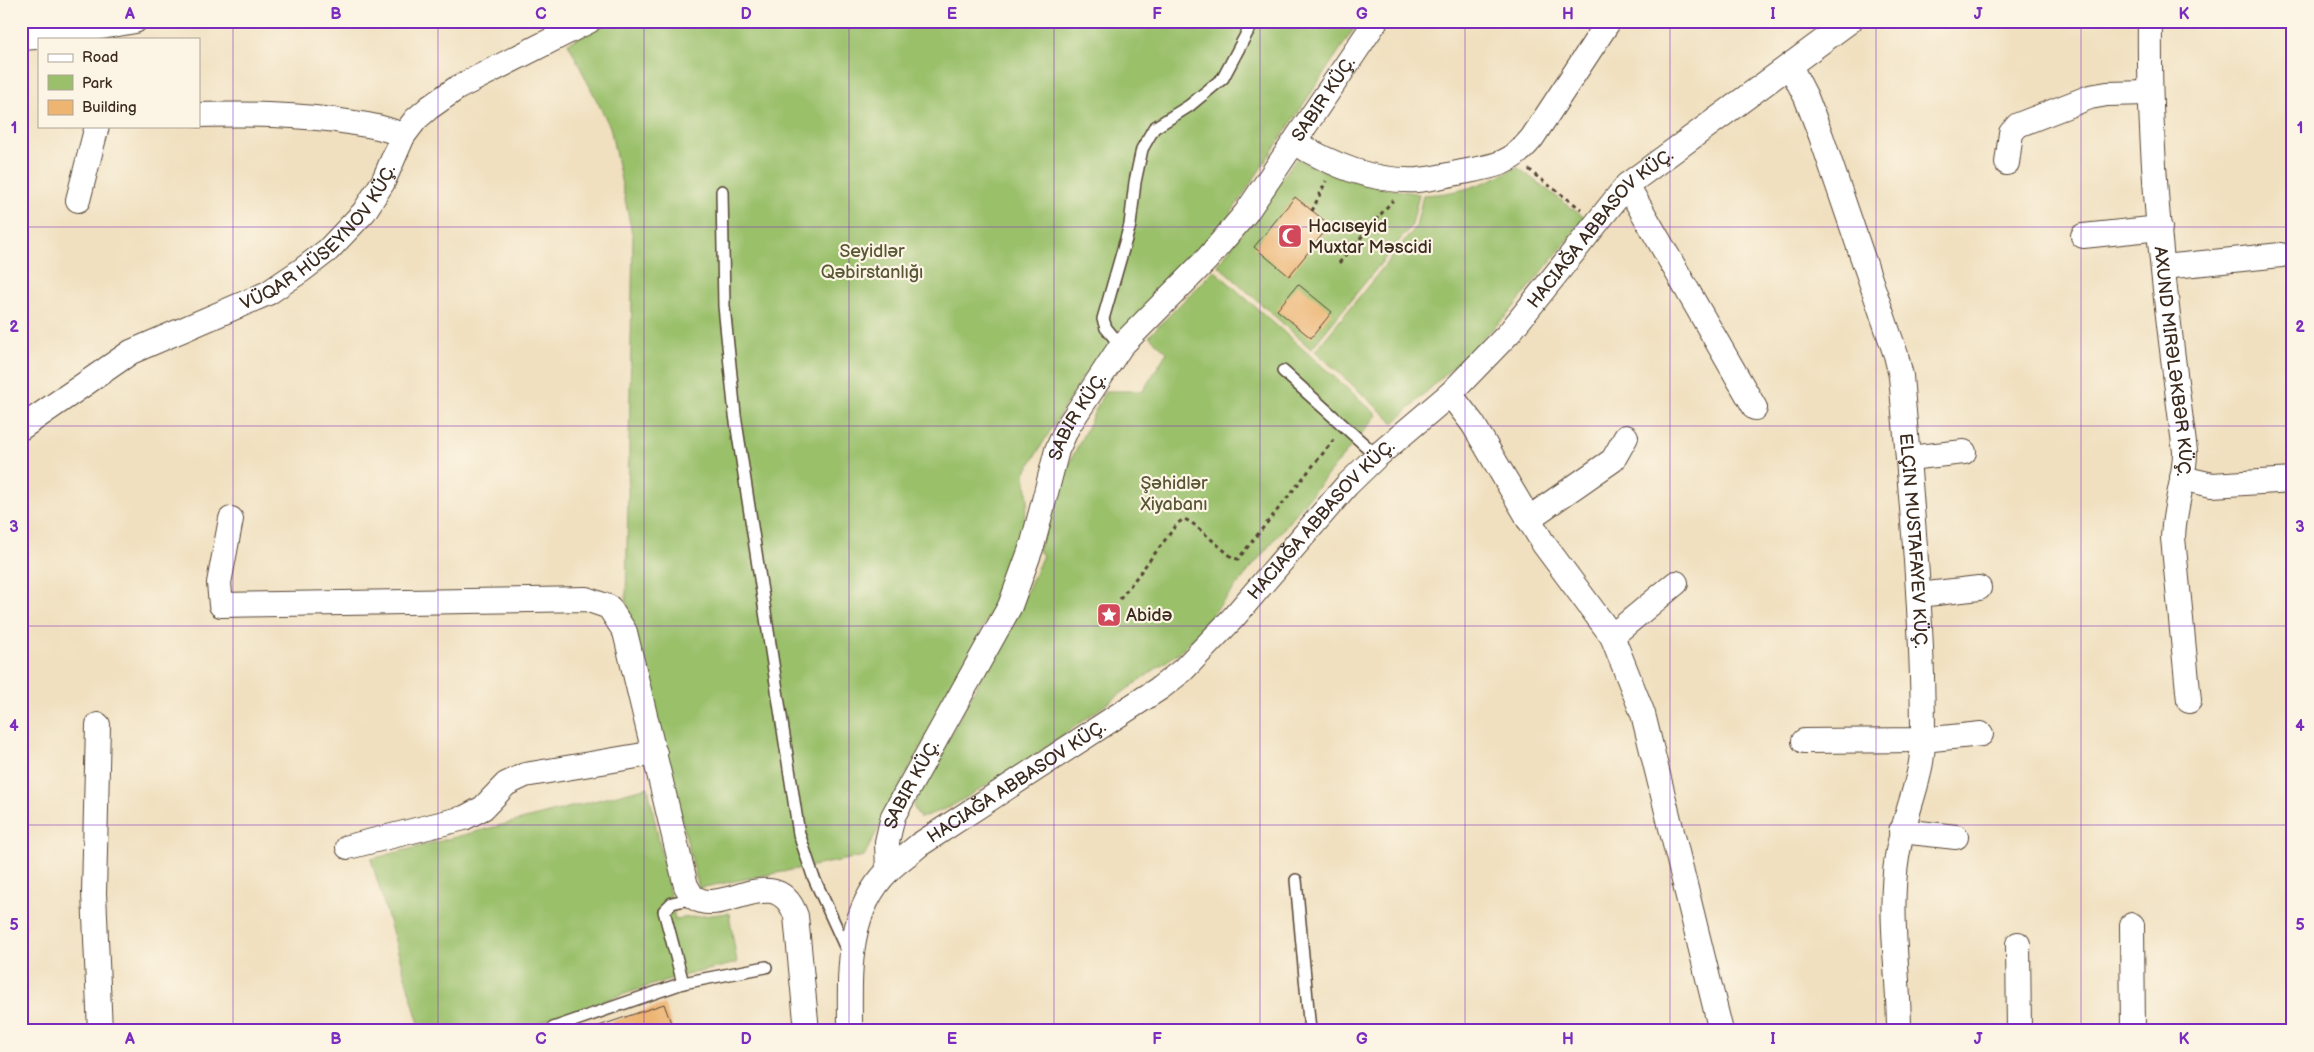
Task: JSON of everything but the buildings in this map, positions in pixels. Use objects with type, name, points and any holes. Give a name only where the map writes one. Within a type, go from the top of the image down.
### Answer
[{"type":"street","points":[[21,38],[51,36],[135,21]]},
{"type":"street","name":"VÜQAR HÜSEYNOV KÜÇ.","points":[[21,428],[131,352],[261,297],[302,270],[328,250],[364,212],[383,182],[404,136],[416,119],[457,88],[589,21]]},
{"type":"street","name":"SABIR KÜÇ.","points":[[888,871],[887,842],[893,816],[1010,606],[1033,543],[1057,450],[1068,426],[1121,346],[1220,245],[1246,213],[1376,21]]},
{"type":"street","points":[[1295,143],[1334,165],[1385,179],[1419,180],[1492,166],[1519,154],[1532,138],[1609,21]]},
{"type":"street","points":[[850,1031],[850,956],[858,917],[872,891],[888,871],[919,845],[1160,688],[1183,670],[1233,618],[1347,485],[1377,456],[1450,394],[1509,334],[1627,185],[1850,21]]},
{"type":"street","name":"AXUND MIRƏLƏKBƏR KÜÇ.","points":[[2150,21],[2149,93],[2160,228],[2186,451],[2174,516],[2173,538],[2189,701]]},
{"type":"street","name":"ELÇIN MUSTAFAYEV KÜÇ.","points":[[1790,66],[1806,97],[1821,136],[1896,355],[1901,376],[1919,595],[1923,740],[1916,787],[1901,831],[1896,858],[1894,893],[1899,1031]]},
{"type":"street","points":[[2007,163],[2011,133],[2018,125],[2090,98],[2107,94],[2149,93]]},
{"type":"street","points":[[200,115],[306,115],[378,126],[404,136]]},
{"type":"street","points":[[78,200],[97,128]]},
{"type":"street","points":[[1627,185],[1755,408]]},
{"type":"street","points":[[2083,236],[2160,228]]},
{"type":"street","points":[[2164,267],[2280,256]]},
{"type":"street","points":[[1450,394],[1473,424],[1543,543],[1612,636],[1643,714],[1721,1031]]},
{"type":"street","points":[[1528,519],[1613,460],[1626,437]]},
{"type":"street","points":[[1908,458],[1964,452]]},
{"type":"street","points":[[2182,478],[2212,485],[2293,480]]},
{"type":"street","points":[[231,519],[219,583],[221,605],[586,599],[609,607],[625,632],[686,886],[694,898],[704,902],[767,890],[784,896],[792,905],[796,916],[808,1031]]},
{"type":"street","points":[[1612,636],[1676,584]]},
{"type":"street","points":[[1919,595],[1979,588]]},
{"type":"street","points":[[98,724],[94,893],[100,1031]]},
{"type":"street","points":[[1804,741],[1923,740],[1981,734]]},
{"type":"street","points":[[348,847],[464,818],[483,808],[506,784],[525,776],[655,752]]},
{"type":"street","points":[[1901,831],[1956,837]]},
{"type":"street","points":[[2132,925],[2133,1031]]},
{"type":"street","points":[[2018,944],[2019,1031]]},
{"type":"lane","points":[[1121,346],[1106,328],[1103,319],[1130,225],[1135,182],[1142,149],[1154,128],[1189,106],[1223,78],[1248,31],[1256,21]]},
{"type":"lane","points":[[722,191],[724,306],[735,415],[799,834],[813,876],[850,956]]},
{"type":"lane","points":[[1283,371],[1377,456]]},
{"type":"lane","points":[[1296,880],[1310,1031]]},
{"type":"lane","points":[[683,983],[664,911],[672,903],[694,898]]},
{"type":"lane","points":[[553,1028],[683,983],[766,967]]},
{"type":"path","points":[[1519,154],[1535,175],[1598,221]]},
{"type":"path","points":[[1312,211],[1334,165]]},
{"type":"path","points":[[1339,263],[1393,200],[1400,180]]},
{"type":"path","points":[[1120,599],[1178,522],[1184,519],[1191,522],[1233,558],[1238,559],[1344,426]]},
{"type":"green space","name":"Seyidlər Qəbirstanlığı","points":[[611,21],[1359,21],[1205,252],[1083,376],[1025,473],[1028,500],[1021,536],[1007,581],[864,856],[699,888],[626,602],[633,238],[610,127],[568,43]]},
{"type":"green space","points":[[1297,158],[1312,166],[1342,177],[1371,185],[1419,194],[1412,225],[1311,349],[1218,265]]},
{"type":"green space","points":[[1517,167],[1585,218],[1509,313],[1394,423],[1315,351],[1416,227],[1423,195],[1472,187]]},
{"type":"green space","name":"Şəhidlər Xiyabanı","points":[[1214,270],[1377,415],[1185,648],[1021,765],[950,807],[920,818],[913,806],[1031,583],[1043,555],[1038,551],[1063,476],[1105,391],[1143,391],[1167,352],[1149,336]]},
{"type":"green space","points":[[648,787],[675,919],[729,913],[737,963],[670,979],[540,1022],[541,1031],[421,1031],[371,859]]},
{"type":"place","name":"Hacıseyid Muxtar Məscidi","points":[[1290,236]]},
{"type":"place","name":"Abidə","points":[[1109,615]]}]
